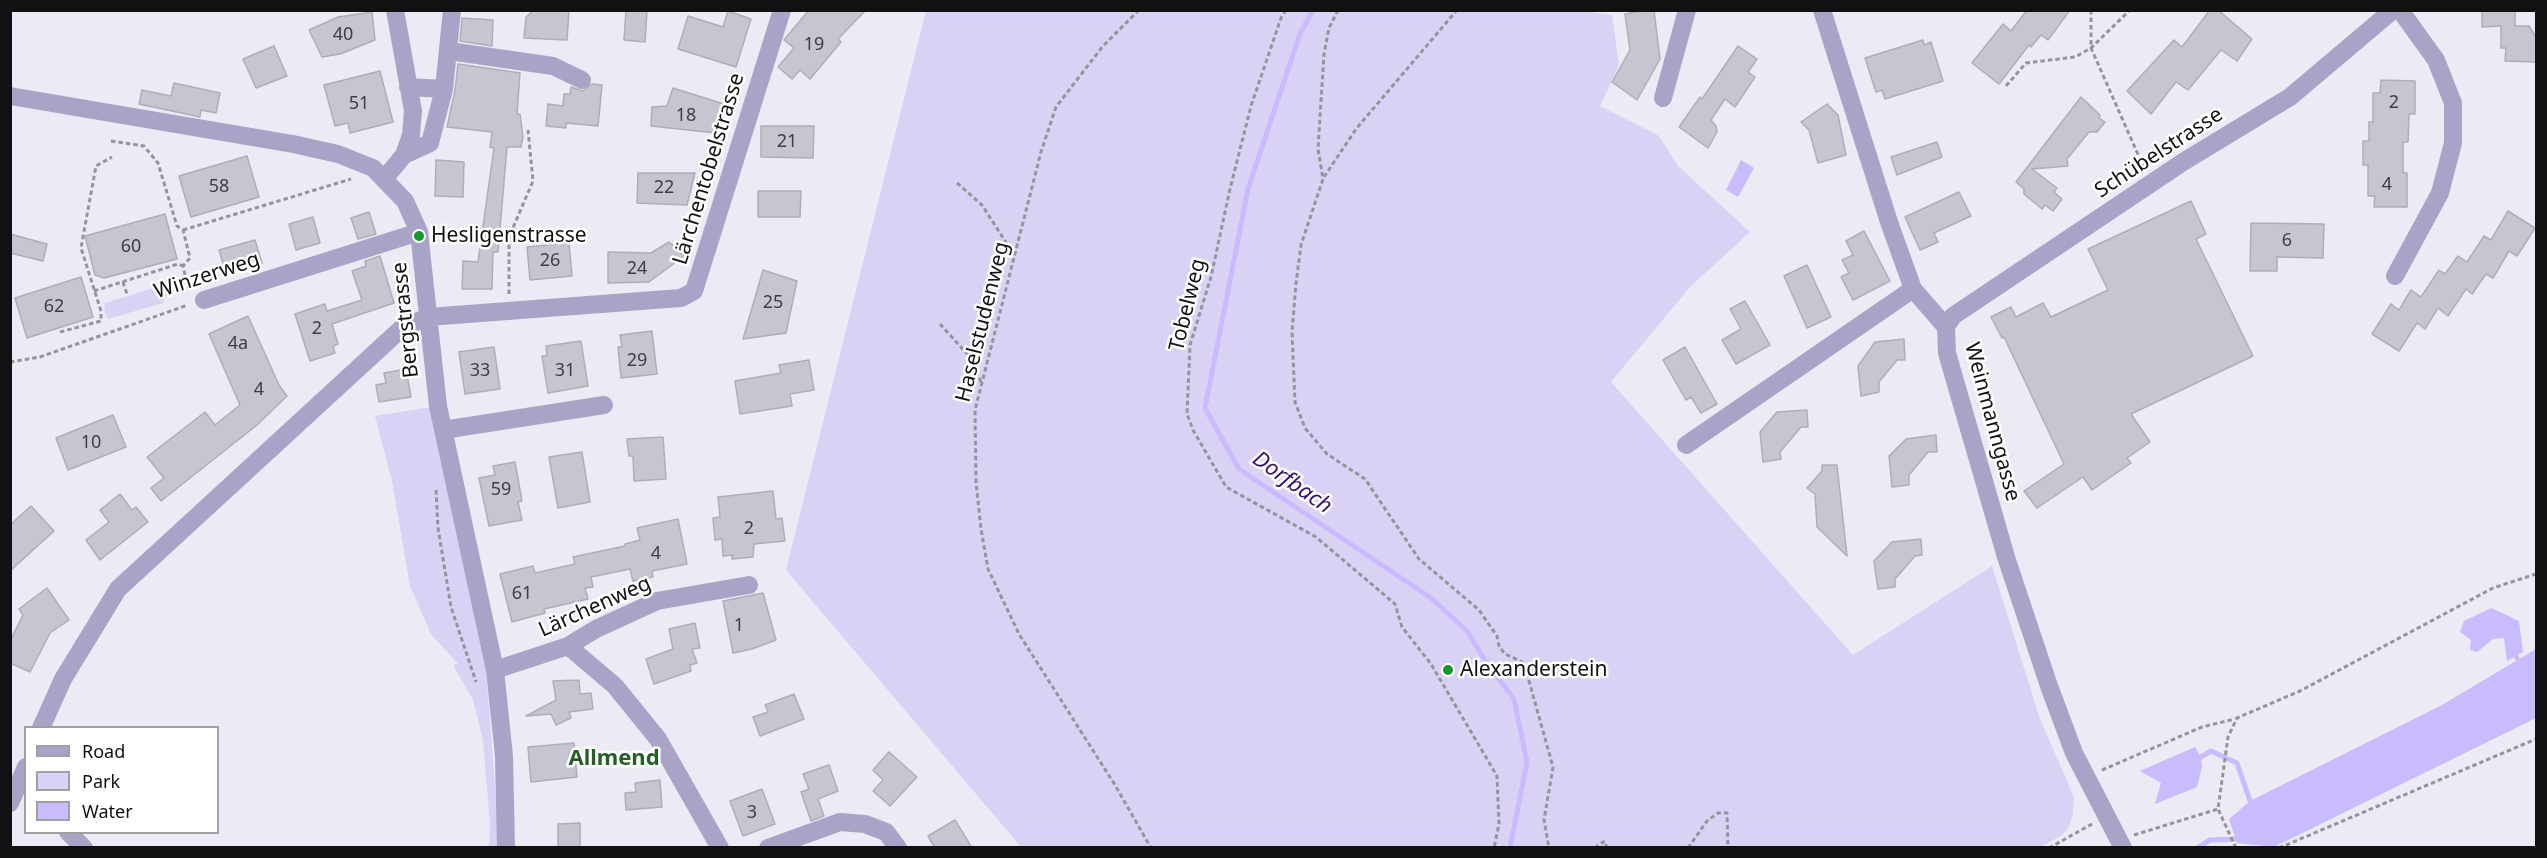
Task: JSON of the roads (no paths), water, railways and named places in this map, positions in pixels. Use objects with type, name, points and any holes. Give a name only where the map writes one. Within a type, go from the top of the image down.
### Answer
[{"type":"street","points":[[385,178],[404,156],[411,135],[413,111],[395,10]]},
{"type":"street","points":[[404,156],[430,143],[444,89],[452,10]]},
{"type":"street","name":"Lärchentobelstrasse","points":[[428,317],[681,298],[694,291],[782,10]]},
{"type":"street","points":[[1664,98],[1687,10]]},
{"type":"street","name":"Weinmanngasse","points":[[1822,10],[1889,222],[1913,289],[1946,327],[1947,353],[2006,557],[2052,697],[2085,777],[2121,844]]},
{"type":"street","name":"Schübelstrasse","points":[[1946,327],[1953,316],[2151,183],[2290,97],[2393,10]]},
{"type":"street","points":[[2395,276],[2440,193],[2453,143],[2452,103],[2436,60],[2400,10]]},
{"type":"street","points":[[449,51],[553,66],[582,80]]},
{"type":"street","points":[[408,87],[444,89]]},
{"type":"street","name":"Bergstrasse","points":[[10,96],[293,144],[338,154],[373,168],[405,201],[418,232],[443,430],[495,670],[504,756],[506,848]]},
{"type":"street","name":"Winzerweg","points":[[204,300],[418,232]]},
{"type":"street","points":[[1686,445],[1913,289]]},
{"type":"street","points":[[42,726],[63,679],[118,589],[402,328],[428,317]]},
{"type":"street","points":[[443,430],[604,405]]},
{"type":"street","name":"Lärchenweg","points":[[495,670],[568,646],[596,629],[657,601],[749,585]]},
{"type":"street","points":[[568,646],[615,686],[658,739],[720,848]]},
{"type":"street","points":[[10,803],[20,777]]},
{"type":"street","points":[[768,848],[840,822],[865,824],[886,832],[898,848]]},
{"type":"street","points":[[70,834],[84,848]]},
{"type":"water","points":[[1741,160],[1754,168],[1738,197],[1726,190]]},
{"type":"water","points":[[2491,608],[2519,621],[2523,652],[2507,661],[2504,638],[2493,639],[2477,652],[2470,650],[2471,640],[2460,632],[2464,621]]},
{"type":"water","points":[[2536,649],[2536,718],[2274,847],[2237,843],[2229,819],[2250,801],[2442,705]]},
{"type":"water","points":[[2195,747],[2201,757],[2202,767],[2197,787],[2155,804],[2161,783],[2140,771]]},
{"type":"waterway","name":"Dorfbach","points":[[1313,10],[1300,34],[1248,189],[1205,408],[1239,469],[1431,598],[1467,631],[1486,662],[1514,699],[1527,762],[1510,848]]},
{"type":"waterway","points":[[2516,656],[2518,660]]},
{"type":"waterway","points":[[2201,757],[2211,751],[2237,763],[2250,801]]},
{"type":"waterway","points":[[2197,848],[2210,840],[2236,839]]},
{"type":"place","name":"Hesligenstrasse","points":[[419,236]]},
{"type":"place","name":"Alexanderstein","points":[[1448,670]]},
{"type":"district","name":"Allmend","points":[[614,759]]}]
